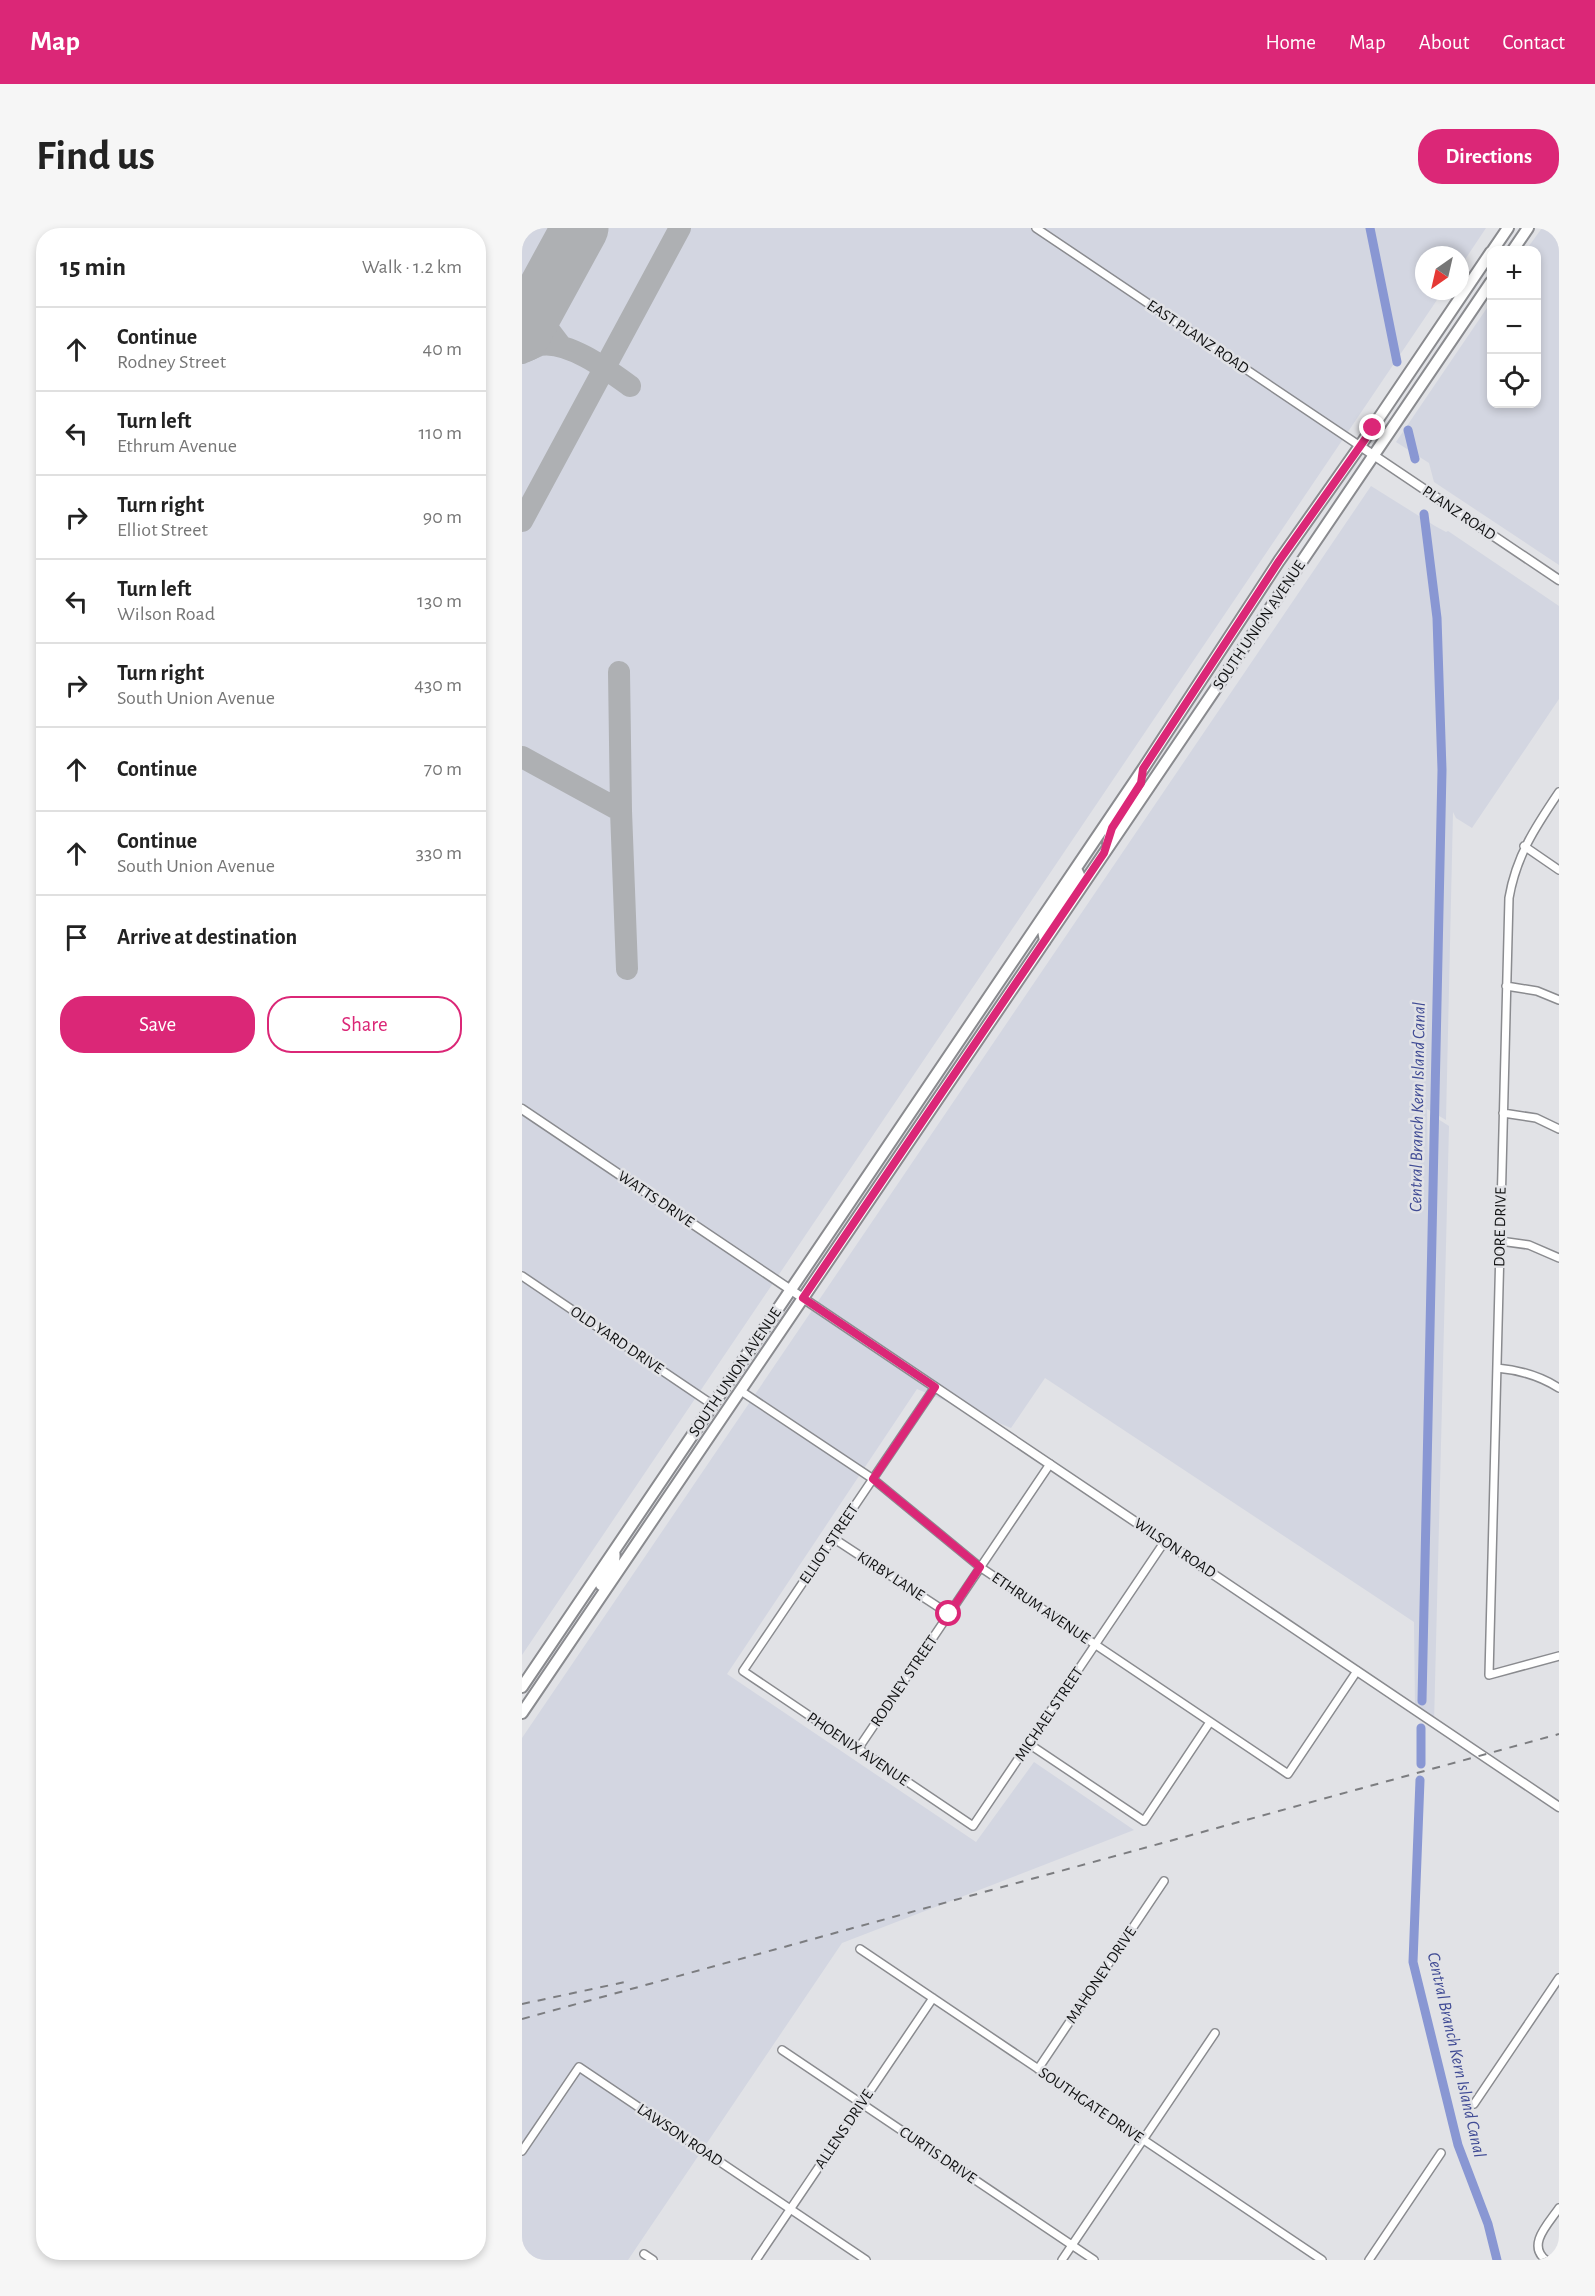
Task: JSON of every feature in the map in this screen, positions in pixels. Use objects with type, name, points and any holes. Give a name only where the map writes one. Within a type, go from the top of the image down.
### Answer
[{"type":"main road","name":"SOUTH UNION AVENUE","points":[[1495,246],[1508,228]]},
{"type":"main road","points":[[1516,246],[1528,228]]},
{"type":"main road","name":"SOUTH UNION AVENUE","points":[[522,1687],[1076,869],[1214,663],[1279,561],[1487,258]]},
{"type":"main road","name":"SOUTH UNION AVENUE","points":[[522,1713],[1487,288]]},
{"type":"main road","points":[[1214,663],[1227,671]]},
{"type":"main road","points":[[1106,850],[1112,828],[1141,783],[1143,769]]},
{"type":"main road","points":[[1045,941],[1043,930],[1077,880],[1079,875],[1076,869]]},
{"type":"main road","points":[[937,1074],[949,1083]]},
{"type":"main road","points":[[579,1630],[579,1619],[614,1565],[616,1559],[614,1551]]},
{"type":"main road","points":[[536,1692],[536,1680],[567,1634],[563,1626]]},
{"type":"street","name":"EAST PLANZ ROAD","points":[[1036,228],[1045,231],[1360,446]]},
{"type":"street","name":"PLANZ ROAD","points":[[1360,446],[1559,580]]},
{"type":"street","name":"DORE DRIVE","points":[[1559,792],[1524,846],[1516,866],[1509,898],[1489,1676],[1559,1656]]},
{"type":"street","points":[[1524,846],[1559,870]]},
{"type":"street","points":[[1506,986],[1537,991],[1559,1000]]},
{"type":"street","name":"WATTS DRIVE","points":[[522,1109],[791,1290]]},
{"type":"street","points":[[1503,1113],[1536,1118],[1559,1129]]},
{"type":"street","points":[[1500,1240],[1529,1245],[1559,1258]]},
{"type":"street","name":"OLD YARD DRIVE","points":[[522,1276],[713,1405]]},
{"type":"street","name":"WILSON ROAD","points":[[791,1290],[1559,1807]]},
{"type":"street","points":[[1497,1368],[1539,1377],[1559,1389]]},
{"type":"street","name":"ELLIOT STREET","points":[[743,1671],[935,1387]]},
{"type":"street","name":"ETHRUM AVENUE","points":[[741,1391],[873,1479],[980,1567],[1288,1774],[1358,1671]]},
{"type":"street","name":"RODNEY STREET","points":[[858,1749],[1050,1464]]},
{"type":"street","name":"KIRBY LANE","points":[[833,1538],[949,1614]]},
{"type":"street","name":"MICHAEL STREET","points":[[973,1826],[1165,1541]]},
{"type":"street","name":"PHOENIX AVENUE","points":[[743,1671],[973,1826]]},
{"type":"street","points":[[1029,1744],[1144,1821],[1210,1722]]},
{"type":"street","name":"MAHONEY DRIVE","points":[[1038,2069],[1164,1881]]},
{"type":"street","name":"SOUTHGATE DRIVE","points":[[860,1949],[1322,2260]]},
{"type":"street","points":[[1474,2104],[1559,1978]]},
{"type":"street","name":"ALLENS DRIVE","points":[[756,2260],[933,1998]]},
{"type":"street","points":[[1062,2260],[1215,2033]]},
{"type":"street","name":"CURTIS DRIVE","points":[[782,2050],[1094,2260]]},
{"type":"street","name":"LAWSON ROAD","points":[[522,2151],[579,2067],[866,2260]]},
{"type":"street","points":[[1369,2260],[1442,2152]]},
{"type":"street","points":[[1546,2260],[1538,2252],[1537,2245],[1540,2235],[1559,2208]]},
{"type":"street","points":[[644,2254],[653,2260]]},
{"type":"shaded area","points":[[522,228],[1486,228],[1469,254],[1469,246],[1415,246],[1415,300],[1437,300],[522,1655]]},
{"type":"shaded area","points":[[1542,228],[1559,228],[1559,565],[1434,482],[1429,463],[1396,442],[1487,308],[1487,408],[1541,408],[1541,246],[1529,246]]},
{"type":"shaded area","points":[[1371,486],[1435,526],[1448,531],[1559,606],[1559,699],[1472,828],[1456,818],[1453,812],[1446,1120],[1427,1109],[1428,1162],[1430,1114],[1449,1126],[1434,1723],[1415,1710],[1414,1622],[1045,1378],[1011,1428],[917,1389],[727,1674],[976,1842],[1034,1762],[1134,1830],[842,1943],[628,2260],[522,2260],[522,1738]]},
{"type":"waterway","name":"Central Branch Kern Island Canal","points":[[1370,228],[1397,362]]},
{"type":"waterway","name":"Central Branch Kern Island Canal","points":[[1408,430],[1415,459]]},
{"type":"waterway","name":"Central Branch Kern Island Canal","points":[[1422,1701],[1442,770],[1437,618],[1424,514]]},
{"type":"waterway","name":"Central Branch Kern Island Canal","points":[[1421,1728],[1421,1764]]},
{"type":"waterway","name":"Central Branch Kern Island Canal","points":[[1420,1780],[1413,1962],[1458,2145],[1488,2224],[1497,2260]]},
{"type":"taxiway","points":[[522,521],[680,228]]},
{"type":"taxiway","points":[[542,298],[545,325],[561,346]]},
{"type":"taxiway","points":[[522,353],[540,345],[563,347],[587,358],[630,386]]},
{"type":"taxiway","points":[[619,672],[627,969]]},
{"type":"taxiway","points":[[522,757],[621,811]]},
{"type":"runway","points":[[522,334],[580,228]]},
{"type":"railway","points":[[522,2019],[1559,1734]]},
{"type":"railway","points":[[522,2004],[625,1982]]},
{"type":"route","points":[[949,1614],[980,1567],[873,1479],[935,1387],[803,1298],[1106,850],[1112,828],[1141,783],[1143,769],[1279,561],[1373,428]]}]
